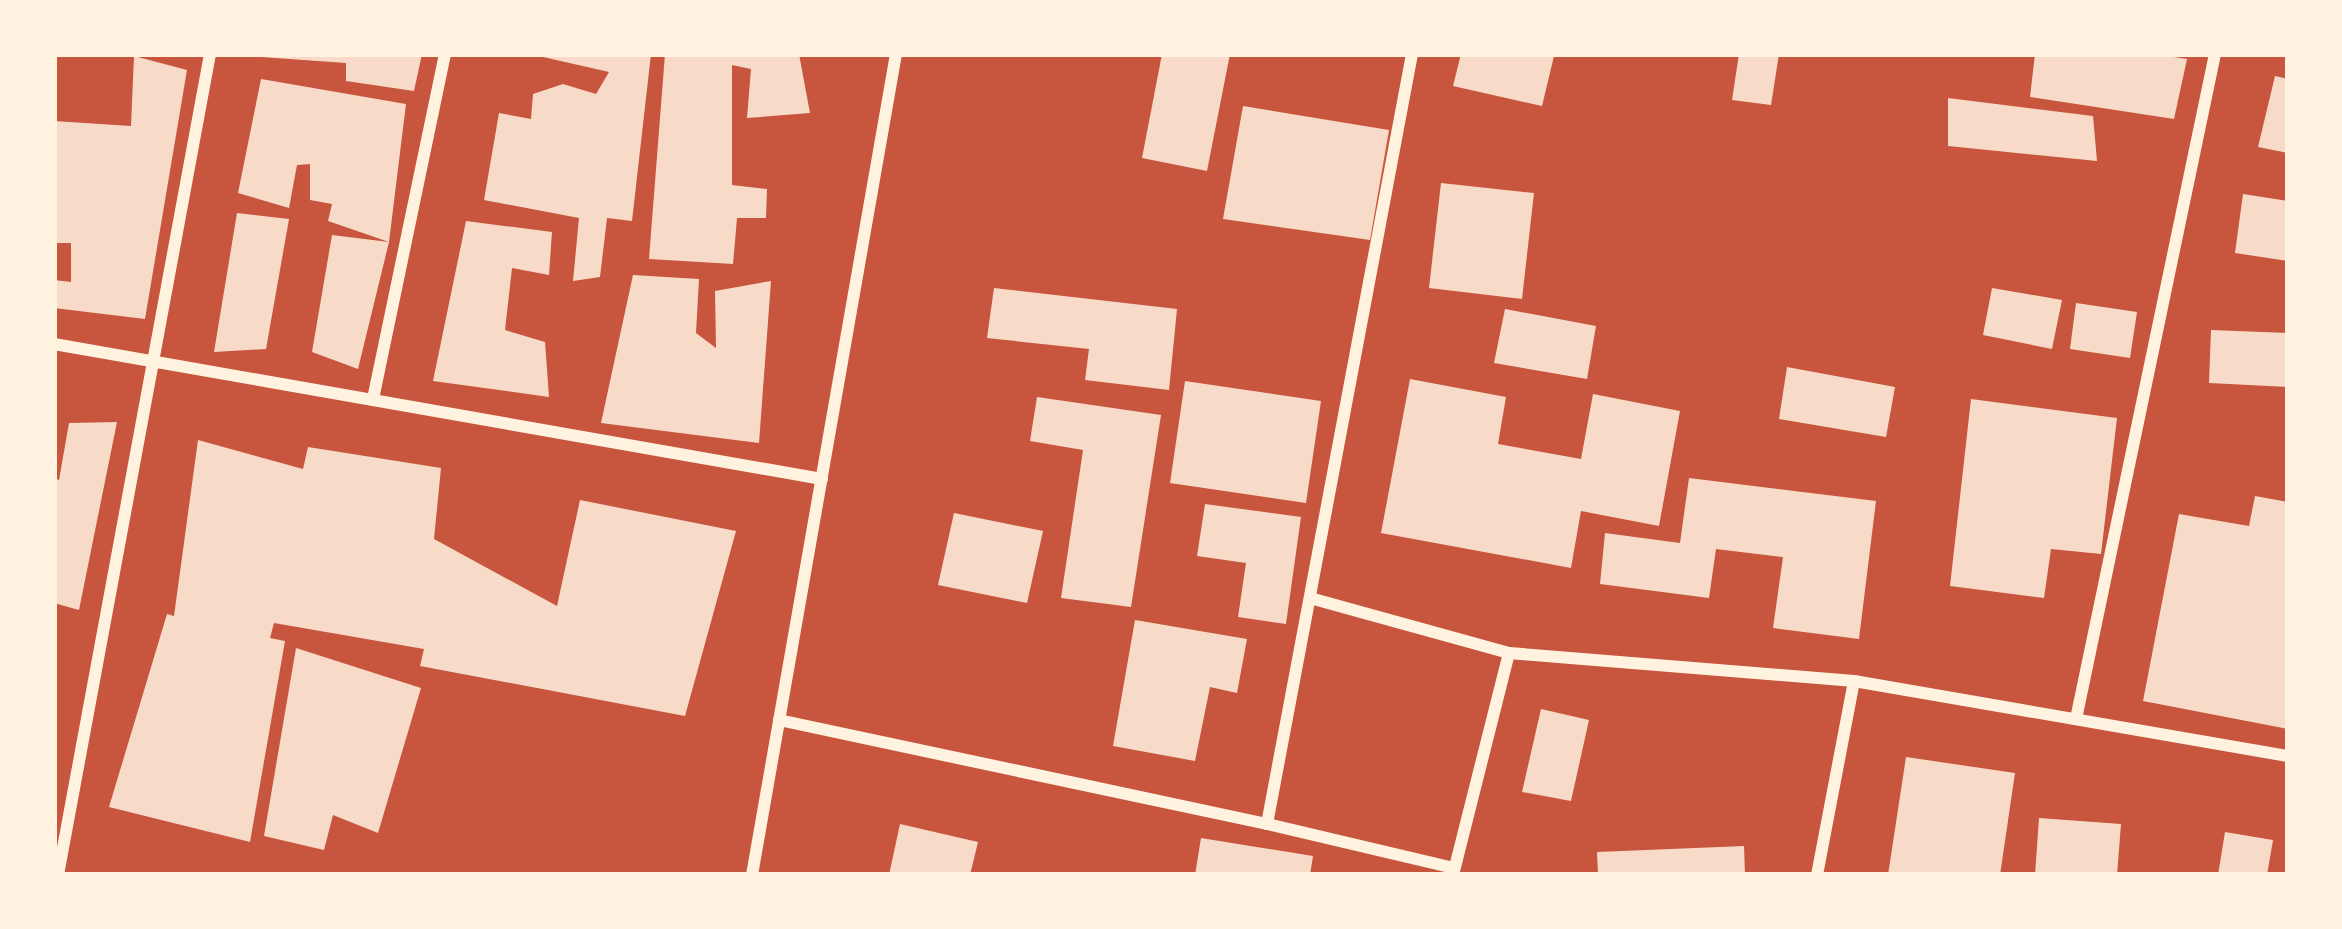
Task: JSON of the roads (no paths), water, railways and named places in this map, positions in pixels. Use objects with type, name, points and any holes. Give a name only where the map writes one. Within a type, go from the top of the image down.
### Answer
[{"type":"street","points":[[58,875],[210,54]]},
{"type":"street","points":[[373,400],[445,54]]},
{"type":"street","points":[[752,875],[896,54]]},
{"type":"street","points":[[1268,824],[1412,54]]},
{"type":"street","points":[[2077,719],[2215,54]]},
{"type":"street","points":[[54,344],[822,479]]},
{"type":"street","points":[[1310,598],[1509,653],[1853,681],[2288,756]]},
{"type":"street","points":[[779,720],[1268,824],[1454,872],[1509,653]]},
{"type":"street","points":[[1817,875],[1853,681]]}]
